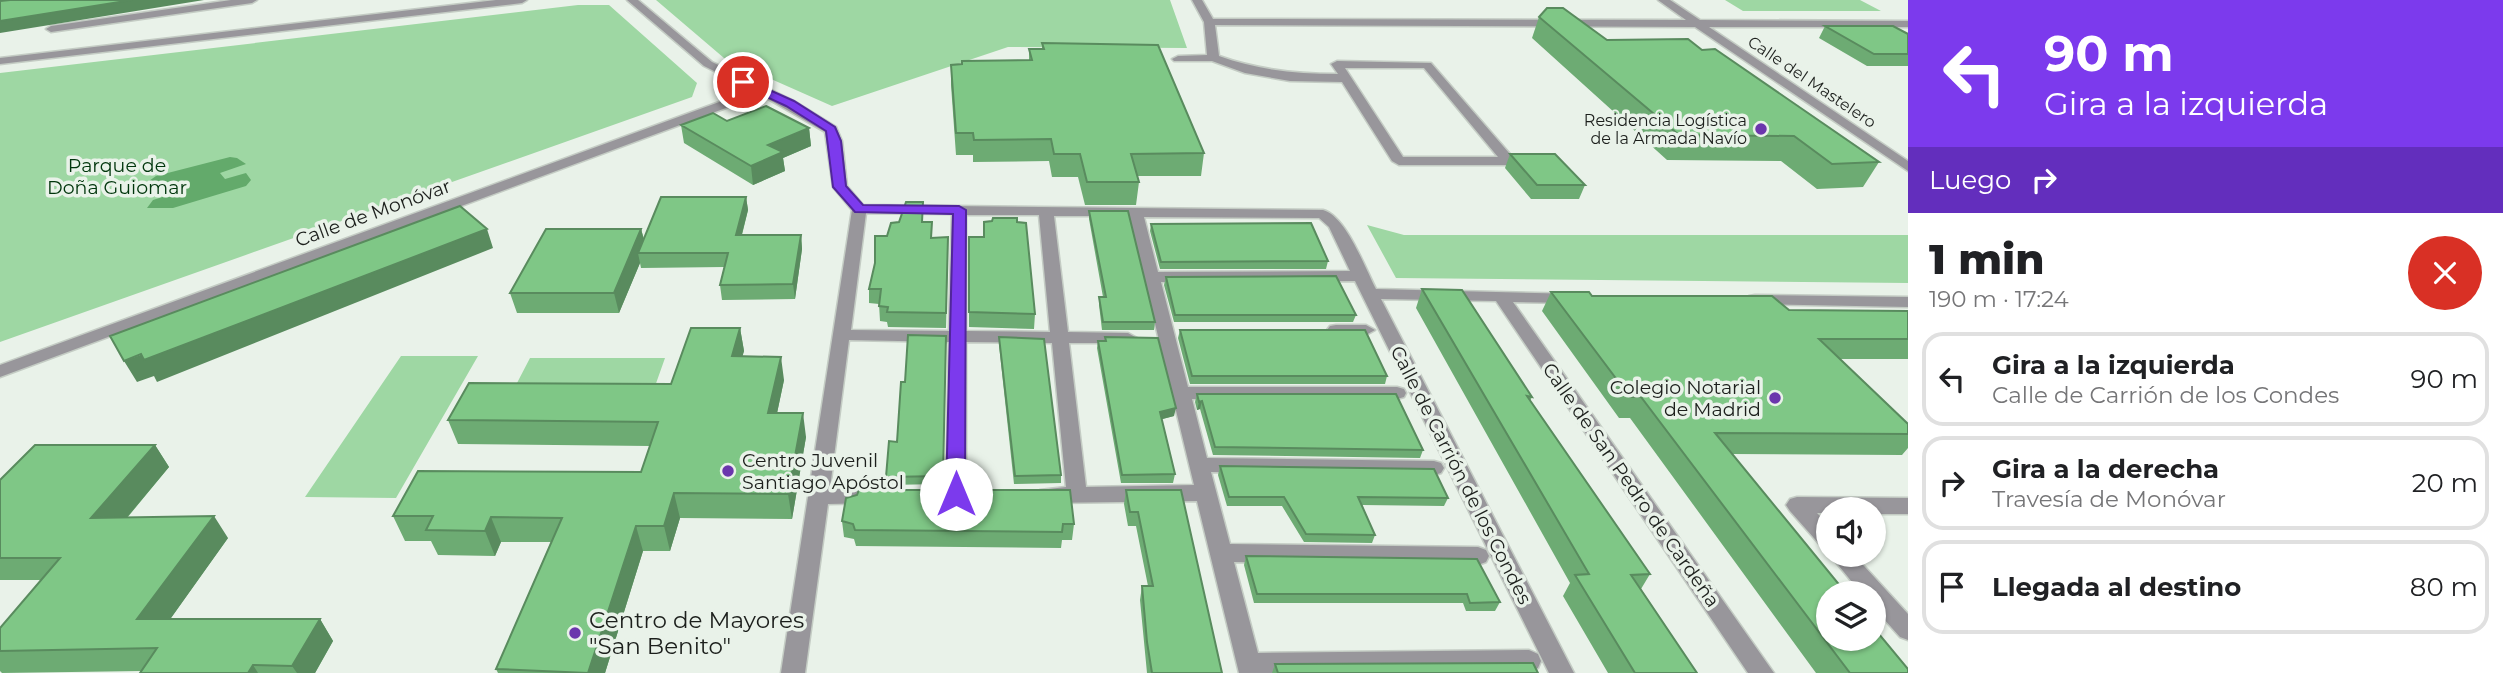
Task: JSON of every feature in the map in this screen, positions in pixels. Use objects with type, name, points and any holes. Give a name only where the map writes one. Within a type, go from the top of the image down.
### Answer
[{"type":"street","points":[[51,29],[252,0]]},
{"type":"street","points":[[0,49],[440,0]]},
{"type":"street","points":[[0,61],[522,0]]},
{"type":"street","points":[[632,0],[708,64],[790,104],[831,130],[835,141],[840,187],[859,209],[793,673]]},
{"type":"street","points":[[1197,0],[1209,22],[1213,58]]},
{"type":"street","name":"Calle del Mastelero","points":[[1663,0],[1908,167]]},
{"type":"street","points":[[1209,22],[1908,24]]},
{"type":"street","points":[[1178,59],[1213,58],[1270,75],[1345,78]]},
{"type":"street","points":[[1337,64],[1427,65],[1509,161],[1399,161],[1345,78],[1337,64]]},
{"type":"street","name":"Calle de Monóvar","points":[[0,371],[760,91]]},
{"type":"street","name":"Calle de Carrión de los Condes","points":[[859,209],[1323,214],[1335,225],[1562,673]]},
{"type":"street","points":[[959,210],[957,336],[949,494],[983,494]]},
{"type":"street","points":[[1046,211],[1077,495]]},
{"type":"street","points":[[1135,211],[1152,277],[1161,335],[1182,393],[1250,669],[1530,661]]},
{"type":"street","points":[[1152,277],[1365,285],[1501,297],[1596,298]]},
{"type":"street","name":"Calle de San Pedro de Cardeña","points":[[1501,297],[1762,673]]},
{"type":"street","points":[[1731,300],[1908,302]]},
{"type":"street","points":[[1312,330],[1366,330]]},
{"type":"street","points":[[841,334],[1059,337],[1161,335]]},
{"type":"street","name":"Calle de Carrión de los Condes","points":[[1182,393],[1397,393]]},
{"type":"street","name":"Calle de Carrión de los Condes","points":[[1198,465],[1434,468]]},
{"type":"street","points":[[1023,494],[1205,493]]},
{"type":"street","points":[[819,496],[901,495]]},
{"type":"street","points":[[1816,505],[1797,505],[1816,526]]},
{"type":"street","points":[[1886,506],[1908,506]]},
{"type":"street","name":"Calle de Carrión de los Condes","points":[[1221,554],[1478,556]]},
{"type":"street","points":[[1853,567],[1908,630]]},
{"type":"green space","points":[[656,0],[1170,0],[1187,48],[1008,47],[832,106],[724,58]]},
{"type":"green space","points":[[1725,0],[1860,0],[1881,11],[1743,11]]},
{"type":"green space","name":"Parque de Doña Guiomar","points":[[578,5],[609,5],[697,83],[692,97],[0,342],[0,73]]},
{"type":"green space","points":[[1367,225],[1404,235],[1908,235],[1908,283],[1396,278]]},
{"type":"green space","points":[[401,356],[478,356],[396,498],[305,497]]},
{"type":"green space","points":[[530,358],[665,358],[648,406],[505,406]]},
{"type":"shaded area","points":[[230,157],[246,164],[220,173],[225,179],[246,173],[251,180],[246,186],[173,208],[147,208],[153,200],[181,191],[177,184],[149,190],[149,181],[156,176]]},
{"type":"building","points":[[132,0],[0,21],[0,1]]},
{"type":"building","points":[[1547,8],[1563,8],[1607,40],[1688,39],[1702,50],[1715,49],[1879,162],[1832,164],[1794,136],[1679,135],[1539,17]]},
{"type":"building","points":[[1825,26],[1893,26],[1908,34],[1908,54],[1874,54]]},
{"type":"building","points":[[1042,43],[1158,45],[1204,153],[1131,154],[1139,182],[1087,182],[1080,154],[1054,154],[1051,139],[974,140],[973,133],[956,133],[951,65],[962,64],[962,61],[1032,60],[1029,49],[1044,49]]},
{"type":"building","points":[[766,106],[809,128],[768,145],[783,152],[751,166],[681,125],[713,113],[727,121]]},
{"type":"building","points":[[1510,154],[1555,154],[1585,185],[1537,185]]},
{"type":"building","points":[[661,197],[746,197],[736,235],[801,235],[793,284],[720,285],[728,253],[638,253]]},
{"type":"building","points":[[906,202],[923,202],[922,222],[932,222],[931,238],[948,237],[946,313],[887,312],[888,307],[879,306],[881,289],[869,289],[875,263],[875,236],[887,236],[891,223],[899,222]]},
{"type":"building","points":[[460,206],[487,229],[144,360],[141,354],[124,361],[110,336]]},
{"type":"building","points":[[1089,211],[1128,211],[1155,322],[1103,322],[1099,297],[1106,297]]},
{"type":"building","points":[[993,218],[1017,218],[1017,222],[1026,223],[1035,314],[969,312],[969,237],[984,237],[984,222],[992,221]]},
{"type":"building","points":[[1311,223],[1328,261],[1161,262],[1151,224]]},
{"type":"building","points":[[546,229],[641,229],[614,293],[510,293]]},
{"type":"building","points":[[1336,276],[1356,315],[1175,315],[1166,277]]},
{"type":"building","points":[[1422,289],[1462,290],[1532,397],[1527,396],[1650,574],[1631,575],[1697,673],[1635,673],[1575,575],[1589,574]]},
{"type":"building","points":[[1551,292],[1589,292],[1592,296],[1772,296],[1789,310],[1908,311],[1908,339],[1819,339],[1908,424],[1908,434],[1715,433],[1816,556],[1816,567],[1825,567],[1836,581],[1816,581],[1816,628],[1641,397],[1630,397]]},
{"type":"building","points":[[691,328],[740,328],[732,356],[781,357],[768,413],[803,413],[788,494],[674,493],[664,526],[636,526],[588,673],[496,669],[562,518],[491,517],[485,531],[426,530],[433,516],[393,516],[418,471],[641,472],[658,422],[448,420],[469,383],[671,384]]},
{"type":"building","points":[[1180,330],[1365,330],[1387,376],[1192,376]]},
{"type":"building","points":[[908,335],[946,336],[943,476],[886,477],[889,441],[897,442],[901,382],[905,382]]},
{"type":"building","points":[[999,337],[1044,339],[1061,475],[1015,476]]},
{"type":"building","points":[[1105,337],[1158,338],[1176,408],[1160,412],[1175,474],[1122,475],[1098,341],[1106,341]]},
{"type":"building","points":[[1197,394],[1396,394],[1423,450],[1215,447],[1202,401],[1199,402]]},
{"type":"building","points":[[35,445],[155,445],[91,518],[214,516],[137,619],[320,619],[292,666],[253,665],[248,673],[140,673],[157,648],[0,651],[0,628],[60,558],[0,558],[0,480]]},
{"type":"building","points":[[1220,466],[1434,469],[1448,498],[1358,497],[1375,535],[1306,534],[1284,497],[1229,497]]},
{"type":"building","points":[[859,490],[1070,490],[1074,524],[1063,524],[1062,532],[855,530],[853,524],[842,521],[846,498],[857,495]]},
{"type":"building","points":[[1126,490],[1181,490],[1222,673],[1152,673],[1142,586],[1153,586],[1138,512],[1130,512]]},
{"type":"building","points":[[1246,556],[1477,559],[1500,602],[1470,603],[1467,594],[1257,594]]},
{"type":"building","points":[[1886,642],[1908,669],[1908,673],[1850,673],[1833,651],[1886,651]]},
{"type":"building","points":[[1533,663],[1538,673],[1278,673],[1275,664]]},
{"type":"place","name":"Residencia Logística de la Armada Navío","points":[[1761,129]]},
{"type":"place","name":"Colegio Notarial de Madrid","points":[[1775,398]]},
{"type":"place","name":"Centro Juvenil Santiago Apóstol","points":[[728,471]]},
{"type":"place","name":"Centro de Mayores \"San Benito\"","points":[[575,633]]},
{"type":"route","points":[[743,82],[790,104],[821,121],[831,130],[835,141],[840,187],[859,209],[959,210],[956,494]]}]
